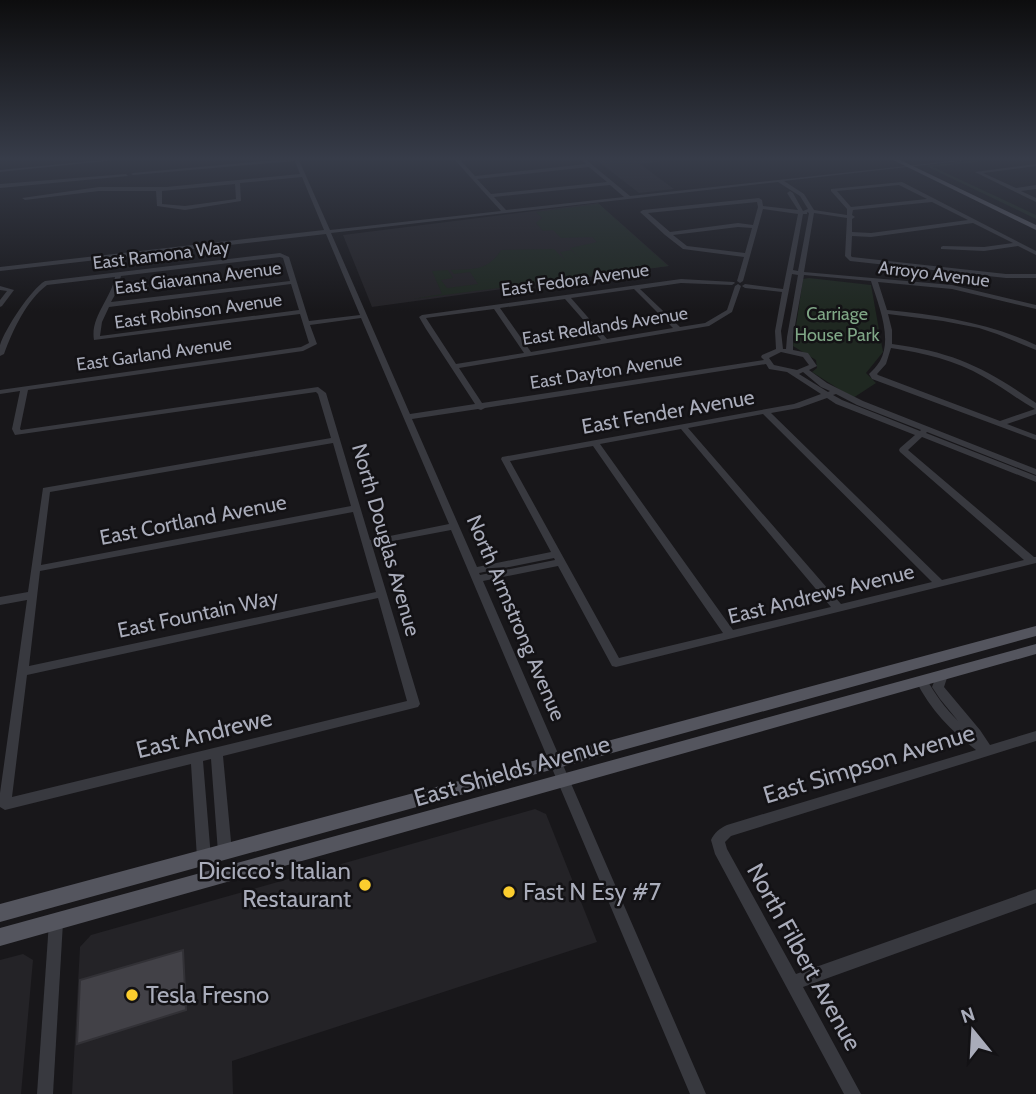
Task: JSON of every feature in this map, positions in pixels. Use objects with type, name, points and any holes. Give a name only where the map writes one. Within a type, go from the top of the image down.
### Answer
[{"type":"main road","points":[[998,209],[1036,228]]},
{"type":"main road","points":[[1008,209],[1036,222]]},
{"type":"main road","points":[[922,681],[926,671],[1000,649],[1031,632]]},
{"type":"main road","name":"East Shields Avenue","points":[[0,913],[1031,632]]},
{"type":"main road","name":"East Shields Avenue","points":[[0,937],[1036,649]]},
{"type":"street","name":"North Armstrong Avenue","points":[[319,209],[698,1094]]},
{"type":"street","points":[[0,269],[521,209]]},
{"type":"street","points":[[669,209],[643,212],[685,248],[746,256]]},
{"type":"street","name":"East Redlands Avenue","points":[[456,366],[707,325],[723,317],[732,306],[740,284],[760,209]]},
{"type":"street","points":[[782,209],[801,211],[810,222]]},
{"type":"street","points":[[808,209],[812,212],[851,213],[876,209]]},
{"type":"street","points":[[790,350],[812,212],[810,209]]},
{"type":"street","points":[[848,209],[851,213],[850,259],[1006,276],[1036,276]]},
{"type":"street","points":[[950,209],[1036,253]]},
{"type":"street","points":[[780,350],[778,331],[801,211]]},
{"type":"street","points":[[850,234],[871,235],[973,221]]},
{"type":"street","points":[[667,234],[738,225],[755,227]]},
{"type":"street","points":[[943,248],[985,249],[1019,244]]},
{"type":"street","points":[[177,248],[173,253],[174,265],[178,267]]},
{"type":"street","name":"East Ramona Way","points":[[4,335],[42,285],[283,255],[294,282]]},
{"type":"street","points":[[939,267],[940,286]]},
{"type":"street","name":"Arroyo Avenue","points":[[790,273],[940,286],[992,295],[1036,307]]},
{"type":"street","points":[[106,305],[117,285],[118,274]]},
{"type":"street","name":"East Fedora Avenue","points":[[456,366],[449,362],[422,317],[692,280],[786,289]]},
{"type":"street","points":[[874,281],[891,346],[888,358],[873,374],[875,377],[1036,438]]},
{"type":"street","points":[[294,282],[305,318]]},
{"type":"street","name":"East Giavanna Avenue","points":[[106,305],[294,282]]},
{"type":"street","points":[[635,287],[679,330]]},
{"type":"street","points":[[0,305],[11,290],[3,288]]},
{"type":"street","points":[[566,297],[606,342]]},
{"type":"street","name":"East Robinson Avenue","points":[[106,305],[98,323],[96,339],[363,314]]},
{"type":"street","points":[[496,307],[529,354]]},
{"type":"street","points":[[883,312],[963,320],[1011,335],[1036,348]]},
{"type":"street","name":"East Garland Avenue","points":[[0,392],[312,346],[305,318]]},
{"type":"street","points":[[0,354],[4,335]]},
{"type":"street","points":[[891,346],[925,350],[962,360],[985,371],[1036,409]]},
{"type":"street","points":[[790,350],[810,358],[813,366],[806,371],[791,372],[778,370],[766,362],[768,354],[790,350]]},
{"type":"street","name":"East Dayton Avenue","points":[[409,420],[766,362]]},
{"type":"street","points":[[456,366],[481,408]]},
{"type":"street","points":[[806,371],[835,392],[1036,479]]},
{"type":"street","points":[[791,372],[826,396],[1036,472]]},
{"type":"street","name":"North Douglas Avenue","points":[[24,389],[16,429],[18,433],[318,389],[368,543],[414,704]]},
{"type":"street","name":"East Fender Avenue","points":[[559,558],[505,459],[765,412],[835,392]]},
{"type":"street","points":[[1000,424],[1036,409]]},
{"type":"street","points":[[765,412],[940,584]]},
{"type":"street","points":[[683,427],[839,609]]},
{"type":"street","points":[[923,432],[903,450],[1034,561]]},
{"type":"street","points":[[22,672],[46,490],[336,440]]},
{"type":"street","points":[[595,443],[731,636]]},
{"type":"street","name":"East Cortland Avenue","points":[[36,569],[357,508]]},
{"type":"street","points":[[368,543],[454,526]]},
{"type":"street","points":[[475,575],[559,558]]},
{"type":"street","name":"East Andrews Avenue","points":[[559,558],[616,663],[1034,561]]},
{"type":"street","name":"East Fountain Way","points":[[22,672],[382,594]]},
{"type":"street","points":[[0,601],[33,595]]},
{"type":"street","name":"East Andrewe","points":[[22,672],[5,804],[414,704]]},
{"type":"street","points":[[942,676],[938,687],[943,696],[980,737],[987,751]]},
{"type":"street","points":[[922,681],[933,699],[970,740],[987,751]]},
{"type":"street","name":"East Simpson Avenue","points":[[718,840],[727,831],[1036,736]]},
{"type":"street","points":[[216,752],[225,852]]},
{"type":"street","points":[[197,757],[204,858]]},
{"type":"street","name":"North Filbert Avenue","points":[[718,840],[720,850],[853,1094]]},
{"type":"street","points":[[792,983],[1036,896]]},
{"type":"street","points":[[45,1094],[56,922]]},
{"type":"shaded area","points":[[550,209],[605,209],[669,266],[372,307],[343,235]]},
{"type":"shaded area","points":[[535,809],[546,814],[597,942],[232,1061],[233,1094],[72,1094],[80,947],[91,935]]},
{"type":"shaded area","points":[[23,954],[33,960],[21,1094],[0,1094],[0,960]]},
{"type":"green space","points":[[605,209],[668,266],[413,299],[442,294],[432,271],[448,270],[453,278],[441,280],[447,288],[478,284],[470,272],[454,274],[451,270],[473,269],[485,265],[501,250],[554,249],[565,260],[560,252],[571,250],[580,258],[570,248],[597,242],[592,237],[561,238],[553,230],[543,231],[536,223],[542,218],[536,212]]},
{"type":"green space","points":[[1015,209],[1023,209],[1036,215],[1036,219]]},
{"type":"green space","name":"Carriage House Park","points":[[803,279],[871,285],[883,352],[866,373],[876,383],[853,398],[812,372],[817,368],[816,360],[793,346]]},
{"type":"building","name":"Tesla Fresno","points":[[183,950],[186,1010],[77,1044],[80,980]]},
{"type":"place","name":"Dicicco's Italian Restaurant","points":[[365,885]]},
{"type":"place","name":"Fast N Esy #7","points":[[509,892]]},
{"type":"place","name":"Tesla Fresno","points":[[132,995]]}]
